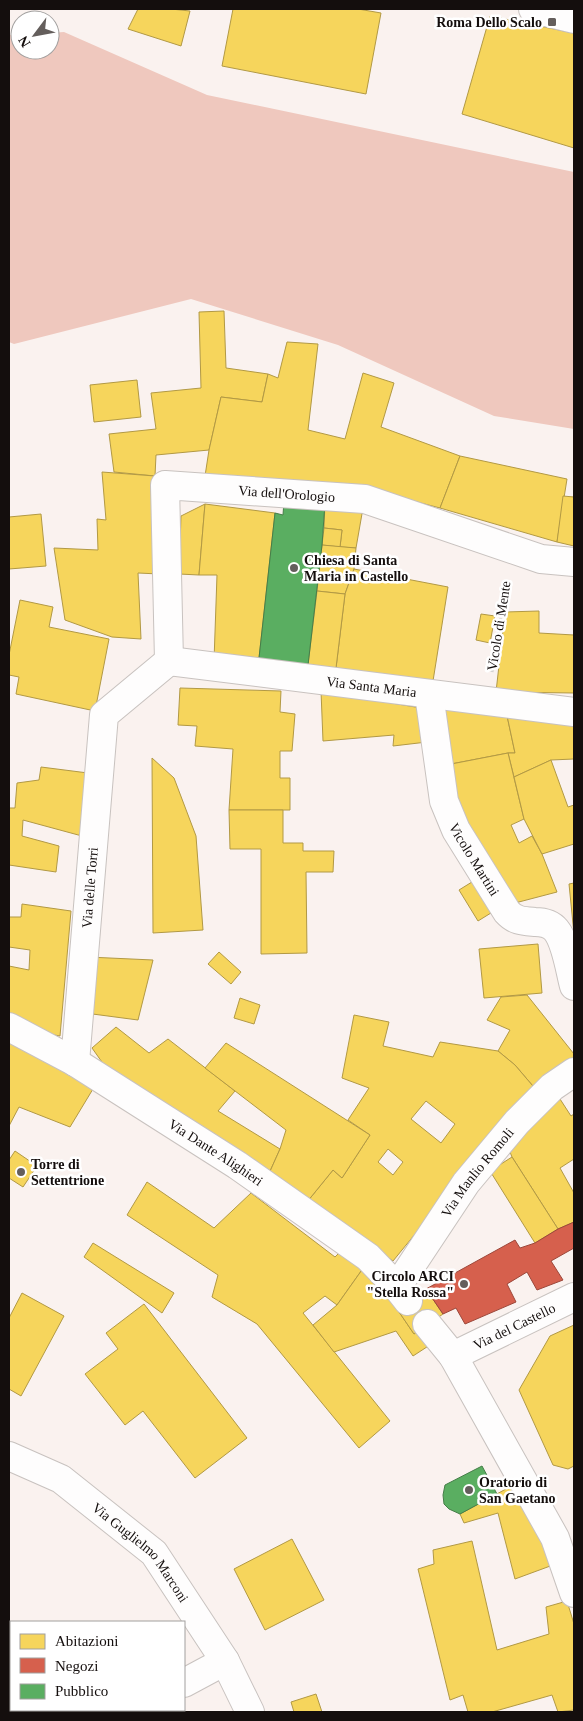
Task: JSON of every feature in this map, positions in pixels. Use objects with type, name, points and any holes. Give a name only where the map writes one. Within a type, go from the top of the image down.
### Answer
[{"type":"street","points":[[533,9],[574,19]]},
{"type":"street","name":"Via dell'Orologio","points":[[169,661],[165,485],[365,499],[541,560],[574,562]]},
{"type":"street","name":"Via Santa Maria","points":[[169,661],[574,712]]},
{"type":"street","name":"Via delle Torri","points":[[75,1062],[104,714],[169,661]]},
{"type":"street","name":"Vicolo Martini","points":[[429,694],[444,801],[456,830],[507,912],[513,918],[521,921],[547,924],[556,930],[563,944],[574,986]]},
{"type":"street","name":"Via Dante Alighieri","points":[[9,1027],[75,1062],[237,1165],[368,1257],[402,1294]]},
{"type":"street","name":"Via Manlio Romoli","points":[[402,1294],[466,1183],[517,1122],[552,1087],[574,1072]]},
{"type":"street","name":"Via del Castello","points":[[453,1356],[574,1296]]},
{"type":"street","points":[[427,1324],[453,1356],[565,1537],[574,1593]]},
{"type":"street","name":"Via Guglielmo Marconi","points":[[9,1456],[61,1479],[154,1553],[225,1661],[250,1712]]},
{"type":"street","points":[[185,1682],[225,1661]]},
{"type":"path","name":"Vicolo di Mente","points":[[488,702],[493,658],[512,550]]},
{"type":"shaded area","points":[[60,32],[64,32],[207,95],[574,172],[574,429],[494,416],[338,345],[191,299],[14,344],[9,342],[9,35],[10,60],[60,60]]},
{"type":"building: Abitazioni","points":[[138,9],[190,11],[181,46],[128,29]]},
{"type":"building: Abitazioni","points":[[233,9],[358,9],[381,13],[366,94],[222,66]]},
{"type":"building: Abitazioni","points":[[490,16],[574,33],[574,148],[462,114]]},
{"type":"building: Abitazioni","points":[[224,311],[226,368],[268,374],[262,402],[221,397],[209,450],[156,455],[155,476],[114,472],[109,434],[156,429],[151,393],[201,388],[199,312]]},
{"type":"building: Abitazioni","points":[[287,342],[318,344],[308,430],[345,439],[363,373],[394,383],[381,427],[460,456],[440,508],[367,489],[205,476],[221,397],[262,402],[268,374],[278,378]]},
{"type":"building: Abitazioni","points":[[137,380],[141,417],[94,422],[90,385]]},
{"type":"building: Abitazioni","points":[[460,456],[567,479],[557,542],[440,508]]},
{"type":"building: Abitazioni","points":[[102,472],[155,476],[159,574],[138,573],[141,639],[112,637],[65,620],[54,548],[98,550],[97,519],[106,520]]},
{"type":"building: Abitazioni","points":[[563,496],[574,497],[574,546],[557,542]]},
{"type":"building: Abitazioni","points":[[325,503],[363,508],[356,548],[340,547],[342,530],[324,528]]},
{"type":"building: Abitazioni","points":[[205,504],[199,575],[179,574],[181,516]]},
{"type":"building: Abitazioni","points":[[205,504],[275,513],[259,658],[240,656],[241,664],[214,661],[217,575],[199,575]]},
{"type":"building: Abitazioni","points":[[41,514],[46,566],[9,569],[9,517]]},
{"type":"building: Abitazioni","points":[[324,528],[342,530],[340,547],[322,545]]},
{"type":"building: Abitazioni","points":[[322,545],[356,548],[354,569],[345,594],[317,591]]},
{"type":"building: Abitazioni","points":[[354,569],[448,587],[433,681],[336,668],[345,594]]},
{"type":"building: Abitazioni","points":[[317,591],[345,594],[336,668],[308,665]]},
{"type":"building: Abitazioni","points":[[20,600],[53,607],[49,627],[109,639],[95,711],[16,694],[19,677],[9,675],[9,655]]},
{"type":"building: Abitazioni","points":[[539,611],[539,633],[574,635],[574,693],[496,692],[505,612]]},
{"type":"building: Abitazioni","points":[[481,614],[495,616],[490,643],[476,640]]},
{"type":"building: Abitazioni","points":[[180,688],[281,691],[280,712],[295,714],[292,751],[280,751],[280,778],[290,778],[290,810],[229,810],[233,749],[195,746],[197,726],[178,725]]},
{"type":"building: Abitazioni","points":[[321,691],[427,709],[427,742],[393,746],[394,735],[323,741]]},
{"type":"building: Abitazioni","points":[[436,701],[506,711],[515,753],[446,765]]},
{"type":"building: Abitazioni","points":[[506,711],[574,722],[574,759],[551,760],[514,777],[508,753],[515,753]]},
{"type":"building: Abitazioni","points":[[508,753],[524,819],[511,825],[519,843],[532,836],[542,854],[557,892],[515,903],[458,814],[446,765]]},
{"type":"building: Abitazioni","points":[[152,758],[174,778],[196,836],[203,930],[153,933]]},
{"type":"building: Abitazioni","points":[[551,760],[568,807],[574,805],[574,844],[542,854],[524,819],[514,777]]},
{"type":"building: Abitazioni","points":[[41,767],[88,773],[82,836],[23,820],[22,836],[59,846],[56,872],[9,865],[9,808],[15,808],[17,783],[39,780]]},
{"type":"building: Abitazioni","points":[[229,810],[283,810],[283,843],[303,843],[303,851],[334,851],[333,872],[306,872],[307,953],[261,954],[261,849],[230,849]]},
{"type":"building: Abitazioni","points":[[480,877],[499,908],[478,921],[459,890]]},
{"type":"building: Abitazioni","points":[[574,883],[574,934],[569,884]]},
{"type":"building: Abitazioni","points":[[22,904],[71,911],[60,1036],[31,1031],[9,1015],[9,966],[29,970],[30,950],[9,947],[9,917],[21,917]]},
{"type":"building: Abitazioni","points":[[538,944],[542,993],[484,998],[479,949]]},
{"type":"building: Abitazioni","points":[[219,952],[241,972],[231,984],[208,964]]},
{"type":"building: Abitazioni","points":[[88,957],[153,960],[138,1020],[85,1013]]},
{"type":"building: Abitazioni","points":[[527,995],[574,1054],[574,1060],[538,1092],[515,1065],[498,1051],[510,1030],[487,1020],[501,997]]},
{"type":"building: Abitazioni","points":[[240,998],[260,1005],[254,1024],[234,1018]]},
{"type":"building: Abitazioni","points":[[354,1015],[389,1022],[383,1046],[433,1057],[440,1042],[498,1051],[515,1065],[538,1092],[469,1168],[393,1261],[307,1202],[333,1170],[342,1178],[370,1135],[348,1120],[369,1088],[342,1078]],"holes":[[[426,1101],[455,1124],[441,1143],[411,1119]],[[388,1149],[403,1162],[393,1175],[378,1162]]]},
{"type":"building: Abitazioni","points":[[116,1027],[149,1053],[168,1039],[235,1091],[218,1111],[280,1149],[267,1178],[109,1072],[92,1048]]},
{"type":"building: Abitazioni","points":[[9,1036],[96,1084],[70,1127],[19,1107],[9,1126]]},
{"type":"building: Abitazioni","points":[[226,1043],[370,1135],[342,1178],[333,1170],[307,1202],[267,1178],[286,1130],[205,1068]]},
{"type":"building: Abitazioni","points":[[560,1099],[571,1116],[574,1114],[574,1159],[560,1168],[574,1193],[574,1222],[558,1229],[512,1157],[508,1147],[518,1129]]},
{"type":"building: Abitazioni","name":"Torre di Settentrione","points":[[15,1151],[37,1166],[23,1187],[9,1178],[9,1160]]},
{"type":"building: Abitazioni","points":[[512,1157],[558,1229],[535,1243],[490,1171]]},
{"type":"building: Abitazioni","points":[[147,1182],[214,1228],[251,1193],[335,1257],[341,1251],[364,1267],[337,1305],[325,1296],[303,1313],[390,1421],[359,1448],[257,1324],[212,1297],[218,1275],[127,1215]]},
{"type":"building: Abitazioni","points":[[93,1243],[174,1293],[162,1313],[84,1257]]},
{"type":"building: Abitazioni","points":[[364,1267],[414,1334],[419,1330],[433,1343],[413,1356],[396,1331],[334,1352],[313,1325],[337,1305]]},
{"type":"building: Abitazioni","points":[[426,1289],[443,1314],[414,1334],[397,1309]]},
{"type":"building: Abitazioni","points":[[22,1293],[64,1316],[21,1396],[9,1389],[9,1318]]},
{"type":"building: Abitazioni","points":[[144,1304],[247,1438],[195,1478],[143,1411],[125,1425],[85,1374],[118,1349],[106,1333]]},
{"type":"building: Abitazioni","points":[[574,1325],[574,1466],[568,1469],[553,1465],[519,1390],[550,1336]]},
{"type":"building: Abitazioni","points":[[517,1483],[553,1565],[515,1579],[498,1513],[464,1523],[460,1514]]},
{"type":"building: Abitazioni","points":[[292,1539],[324,1600],[265,1630],[234,1569]]},
{"type":"building: Abitazioni","points":[[472,1541],[497,1650],[549,1634],[546,1607],[567,1601],[574,1624],[574,1710],[558,1712],[552,1695],[492,1712],[468,1712],[463,1695],[450,1700],[418,1569],[434,1564],[433,1550]]},
{"type":"building: Abitazioni","points":[[316,1694],[322,1712],[294,1712],[291,1702]]},
{"type":"building: Negozi","points":[[574,1222],[574,1248],[551,1261],[563,1280],[537,1290],[527,1272],[507,1284],[516,1302],[465,1324],[456,1308],[443,1314],[426,1289],[515,1240],[520,1248],[535,1243]]},
{"type":"building: Pubblico","name":"Chiesa di Santa Maria in Castello","points":[[284,501],[325,503],[308,665],[259,658],[275,513],[283,515]]},
{"type":"building: Pubblico","name":"Oratorio di San Gaetano","points":[[482,1466],[497,1494],[460,1514],[449,1509],[444,1504],[445,1485]]},
{"type":"place","name":"Roma Dello Scalo","points":[[552,22]]},
{"type":"place","name":"Chiesa di Santa Maria in Castello","points":[[294,568]]},
{"type":"place","name":"Torre di Settentrione","points":[[21,1172]]},
{"type":"place","name":"Circolo ARCI \"Stella Rossa\"","points":[[464,1284]]},
{"type":"place","name":"Oratorio di San Gaetano","points":[[469,1490]]}]
